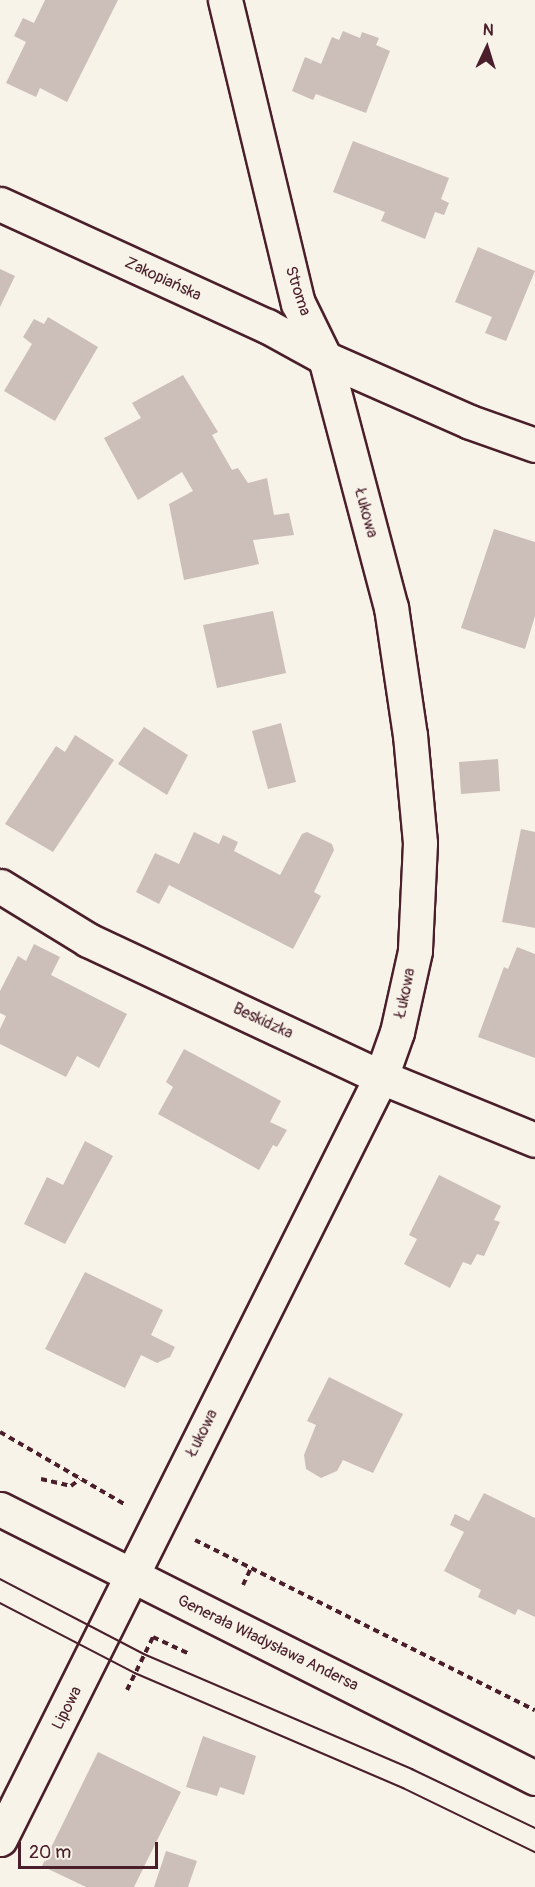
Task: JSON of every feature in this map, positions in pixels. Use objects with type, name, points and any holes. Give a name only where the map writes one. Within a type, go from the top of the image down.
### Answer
[{"type":"street","name":"Stroma","points":[[225,0],[298,303],[325,358]]},
{"type":"street","name":"Zakopiańska","points":[[0,204],[267,326],[325,358]]},
{"type":"street","points":[[325,358],[470,422],[535,445]]},
{"type":"street","name":"Łukowa","points":[[130,1575],[381,1077],[397,1032],[415,951],[420,843],[410,735],[391,607],[325,358]]},
{"type":"street","name":"Beskidzka","points":[[0,886],[88,940],[381,1077],[535,1140]]},
{"type":"street","name":"Generała Władysława Andersa","points":[[0,1509],[535,1778]]},
{"type":"street","name":"Lipowa","points":[[0,1839],[130,1575]]},
{"type":"path","points":[[0,1432],[158,1521],[535,1710]]},
{"type":"path","points":[[41,1479],[71,1486],[80,1479]]},
{"type":"path","points":[[128,1690],[153,1637],[196,1657]]},
{"type":"building","points":[[45,0],[118,0],[67,102],[40,88],[36,97],[6,83],[26,42],[14,36],[23,18],[34,23]]},
{"type":"building","points":[[343,31],[360,38],[362,32],[379,38],[376,45],[390,51],[366,113],[316,94],[313,100],[292,91],[305,57],[321,64],[332,37],[339,40]]},
{"type":"building","points":[[353,141],[449,178],[441,199],[449,203],[444,215],[435,212],[425,239],[381,221],[385,212],[333,192]]},
{"type":"building","points":[[478,247],[535,271],[506,341],[485,333],[492,317],[455,302]]},
{"type":"building","points":[[0,269],[15,276],[0,307]]},
{"type":"building","points":[[48,317],[98,347],[55,421],[4,391],[32,344],[23,337],[34,319],[44,324]]},
{"type":"building","points":[[183,375],[218,432],[212,435],[232,470],[238,468],[248,483],[267,478],[274,515],[289,513],[294,535],[253,540],[259,564],[184,580],[169,504],[193,491],[182,472],[138,500],[104,438],[141,418],[132,403]]},
{"type":"building","points":[[494,529],[535,542],[535,616],[525,649],[461,628]]},
{"type":"building","points":[[273,611],[286,673],[217,688],[203,625]]},
{"type":"building","points":[[281,723],[296,782],[268,789],[252,731]]},
{"type":"building","points":[[144,727],[188,755],[167,795],[118,764]]},
{"type":"building","points":[[75,735],[114,760],[53,852],[5,824],[56,746],[65,752]]},
{"type":"building","points":[[498,759],[500,791],[461,794],[459,762]]},
{"type":"building","points":[[521,829],[535,832],[535,928],[502,922]]},
{"type":"building","points":[[194,832],[219,844],[223,835],[238,842],[234,851],[280,875],[302,834],[307,832],[332,844],[334,850],[314,892],[321,896],[293,949],[169,885],[159,904],[136,892],[155,853],[179,864]]},
{"type":"building","points":[[34,944],[60,957],[51,975],[127,1014],[99,1068],[77,1056],[66,1077],[0,1044],[0,1029],[6,1016],[0,1013],[0,991],[18,956],[26,961]]},
{"type":"building","points":[[517,947],[535,954],[535,1058],[478,1037],[504,967],[508,969]]},
{"type":"building","points":[[184,1049],[281,1101],[270,1122],[287,1130],[277,1147],[273,1145],[259,1170],[158,1114],[173,1087],[166,1082]]},
{"type":"building","points":[[85,1141],[113,1156],[65,1244],[24,1224],[47,1177],[63,1185]]},
{"type":"building","points":[[439,1175],[501,1206],[494,1220],[500,1222],[484,1256],[477,1254],[471,1265],[463,1262],[450,1288],[404,1264],[417,1239],[409,1235]]},
{"type":"building","points":[[85,1272],[163,1310],[151,1335],[175,1347],[170,1357],[157,1363],[141,1355],[125,1388],[45,1349]]},
{"type":"building","points":[[329,1377],[403,1414],[373,1473],[343,1460],[337,1471],[321,1478],[306,1469],[304,1455],[316,1425],[307,1421]]},
{"type":"building","points":[[484,1493],[535,1518],[535,1617],[518,1609],[515,1615],[478,1597],[481,1590],[444,1571],[464,1532],[450,1525],[455,1514],[469,1521]]},
{"type":"building","points":[[203,1736],[256,1756],[244,1795],[220,1787],[217,1796],[186,1787]]},
{"type":"building","points":[[98,1752],[181,1792],[134,1887],[86,1887],[42,1866]]},
{"type":"building","points":[[166,1851],[197,1861],[188,1887],[154,1887]]},
{"type":"tram line","points":[[0,1579],[144,1654],[412,1769],[535,1828]]},
{"type":"tram line","points":[[0,1603],[135,1673],[403,1788],[535,1852]]}]
